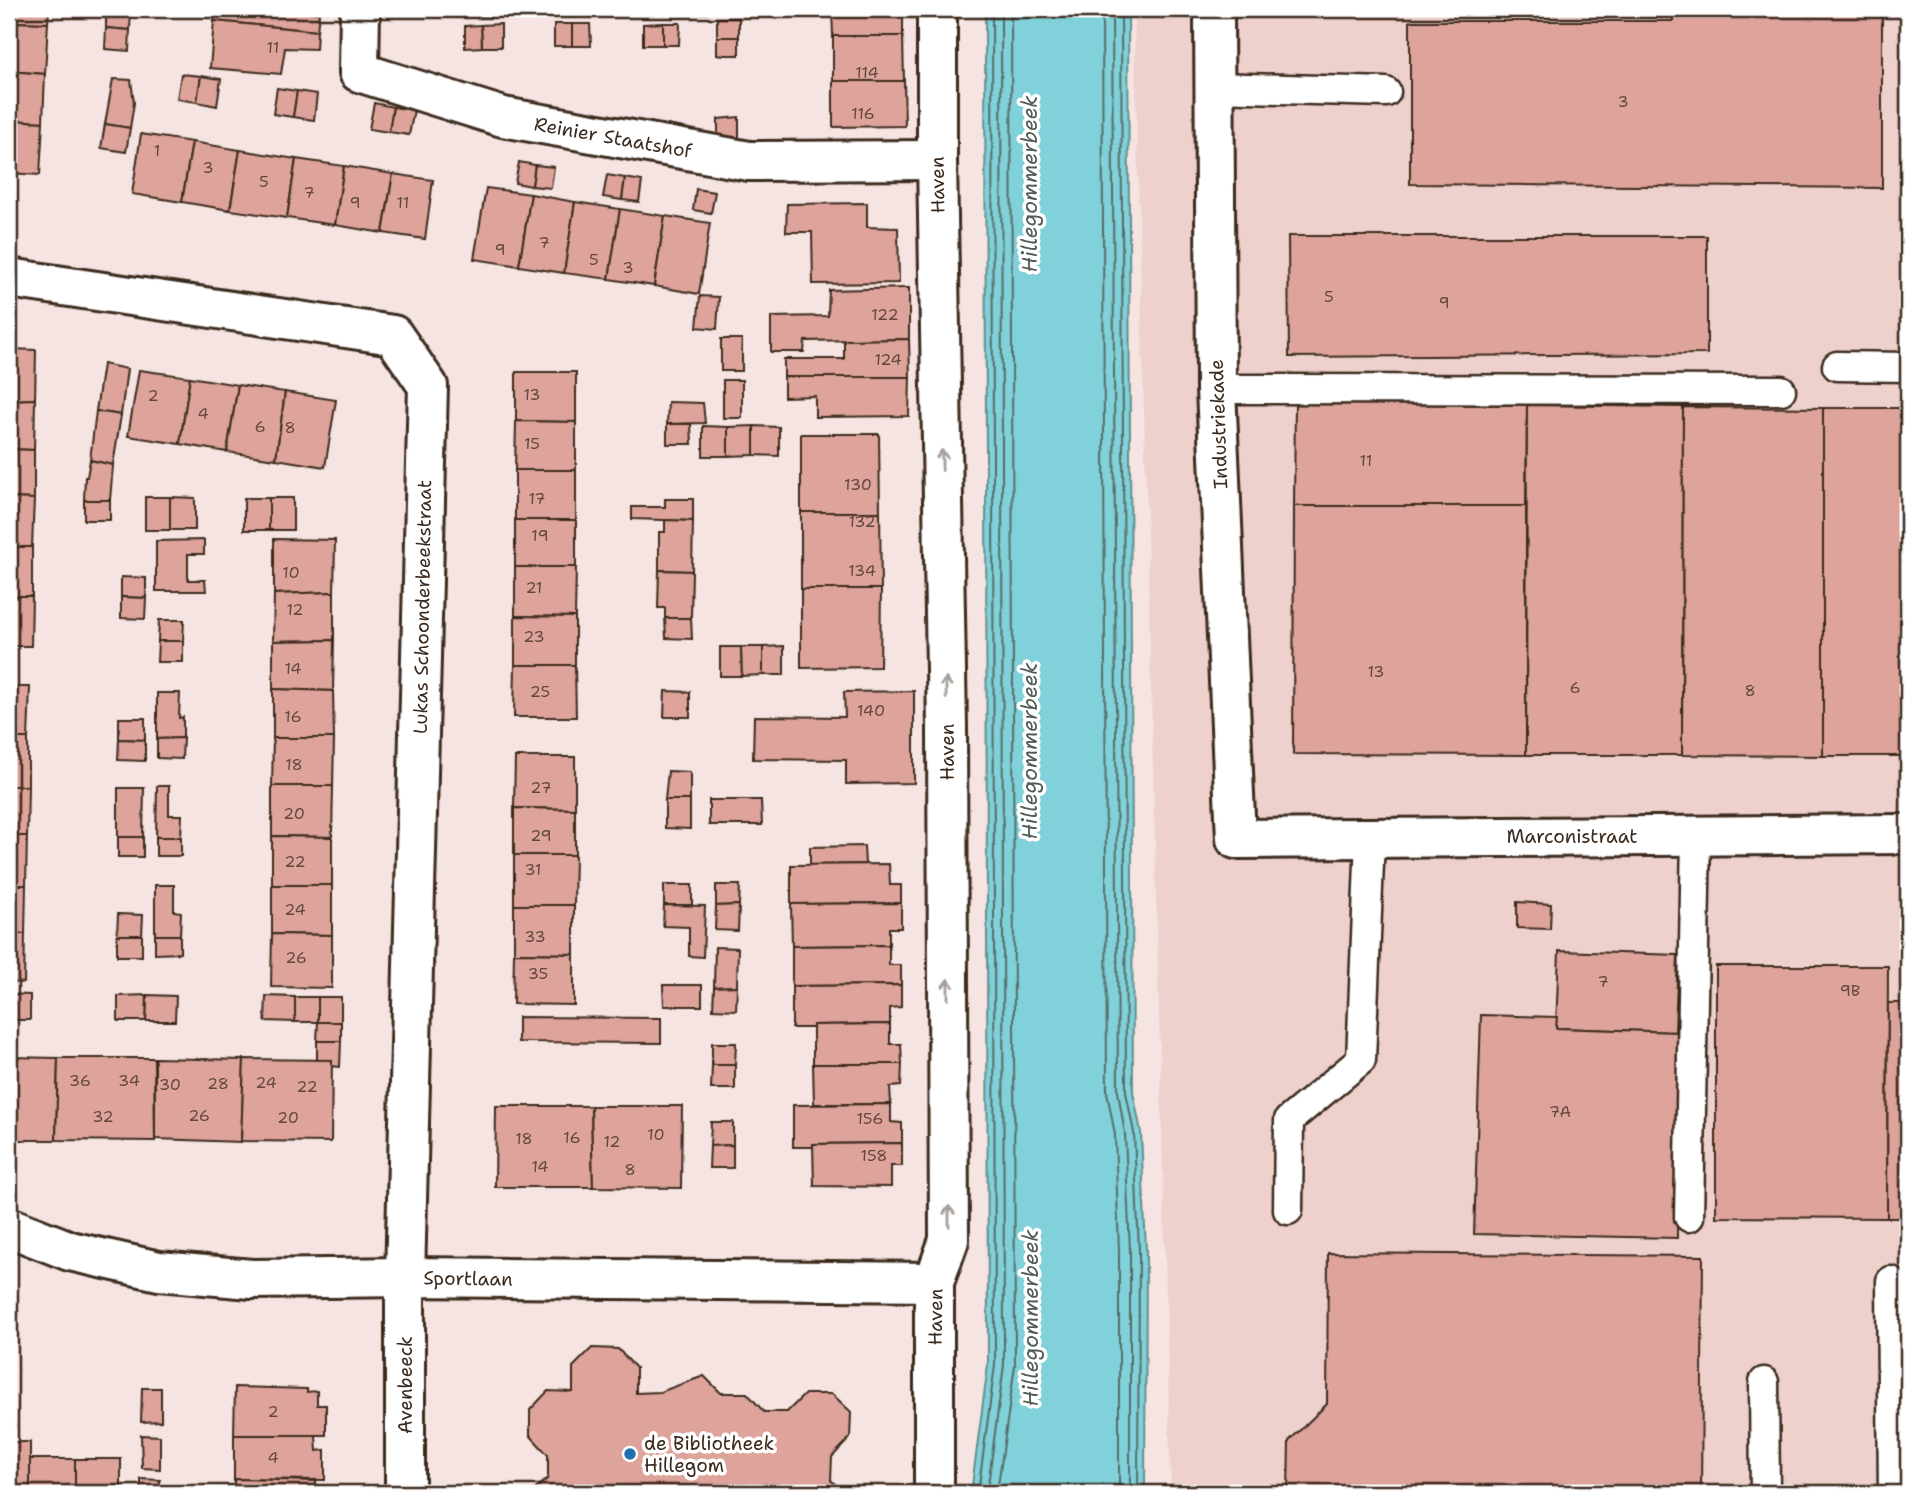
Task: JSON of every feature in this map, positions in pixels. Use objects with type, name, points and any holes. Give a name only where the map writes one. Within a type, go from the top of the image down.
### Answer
[{"type":"street","name":"Reinier Staatshof","points":[[360,9],[359,72],[503,117],[749,161],[937,160]]},
{"type":"street","name":"Haven","points":[[934,1493],[934,1282],[949,1240],[947,727],[937,160],[937,9]]},
{"type":"street","name":"Industriekade","points":[[1214,9],[1216,389],[1236,839]]},
{"type":"street","name":"Lukas Schoonderbeekstraat","points":[[9,278],[393,335],[428,386],[405,1278]]},
{"type":"street","name":"Marconistraat","points":[[1236,839],[1908,834]]},
{"type":"street","name":"Sportlaan","points":[[9,1227],[70,1251],[159,1271],[252,1279],[934,1282]]},
{"type":"street","name":"Avenbeeck","points":[[405,1278],[405,1493]]},
{"type":"lane","points":[[1215,87],[1386,92]]},
{"type":"lane","points":[[1836,366],[1908,366]]},
{"type":"lane","points":[[1216,389],[1781,390]]},
{"type":"lane","points":[[1689,1217],[1696,835]]},
{"type":"lane","points":[[1288,1209],[1289,1120],[1361,1060],[1370,838]]},
{"type":"lane","points":[[1891,1281],[1893,1493]]},
{"type":"lane","points":[[1765,1382],[1765,1493]]},
{"type":"shaded area","points":[[1134,9],[1908,9],[1908,1493],[1171,1493]]},
{"type":"water","name":"Hillegommerbeek","points":[[985,9],[1128,9],[1133,1092],[1141,1132],[1146,1251],[1145,1493],[971,1493],[988,1365]]},
{"type":"building","points":[[9,9],[49,9],[48,23],[9,22]]},
{"type":"building","points":[[106,9],[131,9],[130,30],[106,28]]},
{"type":"building","points":[[216,9],[288,9],[319,13],[317,31],[214,21]]},
{"type":"building","points":[[436,9],[481,9],[482,16],[437,16]]},
{"type":"building","points":[[481,9],[526,9],[526,16],[482,16]]},
{"type":"building","points":[[526,9],[572,9],[572,15],[526,16]]},
{"type":"building","points":[[572,9],[617,9],[617,14],[572,15]]},
{"type":"building","points":[[617,9],[663,9],[663,14],[617,14]]},
{"type":"building","points":[[663,9],[707,9],[707,13],[663,14]]},
{"type":"building","points":[[832,9],[903,9],[903,36],[833,36]]},
{"type":"building","points":[[1673,9],[1882,9],[1882,188],[1410,184],[1410,21],[1673,21]]},
{"type":"building","points":[[717,18],[739,18],[739,37],[717,37]]},
{"type":"building","points":[[214,21],[317,31],[316,49],[285,48],[281,74],[210,68]]},
{"type":"building","points":[[9,22],[48,23],[45,74],[9,71]]},
{"type":"building","points":[[663,23],[680,23],[679,45],[663,45]]},
{"type":"building","points":[[663,23],[663,45],[643,45],[643,24]]},
{"type":"building","points":[[501,24],[501,47],[482,47],[481,25]]},
{"type":"building","points":[[554,24],[572,24],[572,46],[554,46]]},
{"type":"building","points":[[572,24],[590,24],[591,46],[572,46]]},
{"type":"building","points":[[481,25],[482,47],[465,48],[465,26]]},
{"type":"building","points":[[106,28],[130,30],[129,51],[105,49]]},
{"type":"building","points":[[833,36],[903,36],[904,81],[833,81]]},
{"type":"building","points":[[717,37],[739,37],[739,55],[717,55]]},
{"type":"building","points":[[9,71],[45,74],[43,122],[9,120]]},
{"type":"building","points":[[181,74],[201,76],[197,102],[177,99]]},
{"type":"building","points":[[201,76],[221,79],[217,106],[197,102]]},
{"type":"building","points":[[113,79],[131,80],[134,103],[130,128],[105,124]]},
{"type":"building","points":[[833,81],[904,81],[905,126],[833,127]]},
{"type":"building","points":[[277,88],[297,91],[293,117],[273,114]]},
{"type":"building","points":[[297,91],[317,94],[314,120],[293,117]]},
{"type":"building","points":[[374,103],[393,107],[389,132],[369,129]]},
{"type":"building","points":[[393,107],[414,110],[409,135],[389,132]]},
{"type":"building","points":[[739,117],[739,138],[718,138],[718,119]]},
{"type":"building","points":[[9,120],[43,122],[40,175],[9,173]]},
{"type":"building","points":[[105,124],[130,128],[126,152],[101,148]]},
{"type":"building","points":[[141,134],[192,142],[182,202],[132,194]]},
{"type":"building","points":[[192,142],[240,150],[230,210],[182,202]]},
{"type":"building","points":[[240,150],[296,159],[287,218],[230,210]]},
{"type":"building","points":[[296,159],[344,166],[335,225],[287,218]]},
{"type":"building","points":[[519,162],[535,165],[532,186],[515,183]]},
{"type":"building","points":[[535,165],[554,167],[551,188],[532,186]]},
{"type":"building","points":[[344,166],[393,174],[383,233],[335,225]]},
{"type":"building","points":[[393,174],[433,180],[425,239],[383,233]]},
{"type":"building","points":[[607,175],[625,178],[622,200],[603,197]]},
{"type":"building","points":[[625,178],[642,181],[639,202],[622,200]]},
{"type":"building","points":[[486,188],[531,194],[519,266],[474,259]]},
{"type":"building","points":[[696,189],[715,192],[711,213],[693,210]]},
{"type":"building","points":[[531,194],[575,202],[564,273],[519,266]]},
{"type":"building","points":[[575,202],[620,209],[609,279],[564,273]]},
{"type":"building","points":[[867,203],[867,227],[898,228],[899,283],[813,284],[812,232],[786,232],[787,204]]},
{"type":"building","points":[[620,209],[665,216],[654,286],[609,279]]},
{"type":"building","points":[[665,216],[710,223],[699,294],[654,286]]},
{"type":"building","points":[[1288,236],[1707,236],[1707,354],[1289,357]]},
{"type":"building","points":[[909,288],[909,339],[805,341],[804,352],[771,352],[771,317],[828,316],[829,290]]},
{"type":"building","points":[[700,296],[719,297],[717,329],[697,327]]},
{"type":"building","points":[[721,339],[742,339],[742,371],[721,371]]},
{"type":"building","points":[[909,339],[910,377],[784,377],[784,359],[844,359],[844,340]]},
{"type":"building","points":[[9,349],[36,350],[35,399],[9,400]]},
{"type":"building","points":[[103,364],[127,369],[121,415],[96,411]]},
{"type":"building","points":[[139,370],[190,377],[180,444],[128,436]]},
{"type":"building","points":[[516,372],[576,372],[576,422],[516,421]]},
{"type":"building","points":[[190,377],[238,385],[227,452],[180,444]]},
{"type":"building","points":[[784,377],[910,377],[909,416],[815,417],[815,396],[784,397]]},
{"type":"building","points":[[723,380],[742,380],[742,418],[723,418]]},
{"type":"building","points":[[238,385],[285,392],[276,459],[227,452]]},
{"type":"building","points":[[285,392],[336,400],[325,467],[276,459]]},
{"type":"building","points":[[35,399],[34,450],[9,449],[9,400]]},
{"type":"building","points":[[668,402],[703,403],[705,423],[667,424]]},
{"type":"building","points":[[1295,403],[1527,405],[1526,506],[1294,506]]},
{"type":"building","points":[[1527,405],[1683,407],[1682,755],[1526,755]]},
{"type":"building","points":[[1683,407],[1823,408],[1823,756],[1682,755]]},
{"type":"building","points":[[1823,408],[1908,408],[1908,756],[1823,756]]},
{"type":"building","points":[[96,411],[121,415],[113,465],[90,460]]},
{"type":"building","points":[[516,421],[576,422],[576,470],[515,470]]},
{"type":"building","points":[[667,424],[691,424],[692,444],[667,444]]},
{"type":"building","points":[[703,426],[728,427],[728,456],[703,456]]},
{"type":"building","points":[[754,426],[779,427],[779,456],[754,455]]},
{"type":"building","points":[[754,426],[754,455],[728,456],[728,427]]},
{"type":"building","points":[[801,434],[879,434],[880,512],[801,512]]},
{"type":"building","points":[[9,449],[34,450],[34,499],[9,498]]},
{"type":"building","points":[[90,460],[113,465],[110,500],[84,500],[85,477]]},
{"type":"building","points":[[515,470],[576,470],[576,520],[515,520]]},
{"type":"building","points":[[145,497],[170,497],[170,530],[145,530]]},
{"type":"building","points":[[170,497],[195,498],[195,530],[170,530]]},
{"type":"building","points":[[9,498],[34,499],[32,547],[9,547]]},
{"type":"building","points":[[244,498],[269,498],[269,530],[244,530]]},
{"type":"building","points":[[269,498],[293,498],[293,530],[269,530]]},
{"type":"building","points":[[665,499],[693,499],[693,521],[632,519],[632,507],[665,507]]},
{"type":"building","points":[[84,500],[110,500],[110,520],[84,520]]},
{"type":"building","points":[[1294,506],[1526,506],[1526,755],[1293,754]]},
{"type":"building","points":[[801,512],[880,512],[881,589],[801,589]]},
{"type":"building","points":[[515,520],[576,520],[576,567],[515,567]]},
{"type":"building","points":[[665,520],[693,521],[692,571],[659,570],[659,532],[665,532]]},
{"type":"building","points":[[274,539],[335,540],[334,592],[274,594]]},
{"type":"building","points":[[204,540],[204,554],[188,554],[188,580],[205,580],[206,591],[156,591],[156,541]]},
{"type":"building","points":[[9,547],[32,547],[32,596],[9,596]]},
{"type":"building","points":[[515,567],[576,567],[575,617],[515,616]]},
{"type":"building","points":[[659,570],[692,571],[691,618],[665,618],[665,608],[658,608]]},
{"type":"building","points":[[121,577],[146,578],[146,598],[121,597]]},
{"type":"building","points":[[801,589],[881,589],[880,667],[801,668]]},
{"type":"building","points":[[334,592],[334,640],[273,641],[274,594]]},
{"type":"building","points":[[9,596],[32,596],[31,646],[9,646]]},
{"type":"building","points":[[121,597],[146,598],[145,619],[121,618]]},
{"type":"building","points":[[515,616],[575,617],[575,665],[515,665]]},
{"type":"building","points":[[665,618],[691,618],[692,639],[666,638]]},
{"type":"building","points":[[159,620],[184,620],[183,641],[158,641]]},
{"type":"building","points":[[334,640],[333,691],[273,689],[273,641]]},
{"type":"building","points":[[158,641],[183,641],[183,662],[157,662]]},
{"type":"building","points":[[784,646],[784,675],[763,675],[763,647]]},
{"type":"building","points":[[720,647],[741,647],[742,676],[720,676]]},
{"type":"building","points":[[741,647],[763,647],[763,675],[742,676]]},
{"type":"building","points":[[515,665],[575,665],[576,717],[514,717]]},
{"type":"building","points":[[9,687],[30,687],[28,738],[9,738]]},
{"type":"building","points":[[273,689],[333,691],[334,738],[273,738]]},
{"type":"building","points":[[665,691],[690,692],[690,717],[664,717]]},
{"type":"building","points":[[914,691],[914,783],[846,784],[846,760],[753,759],[754,716],[845,717],[844,692]]},
{"type":"building","points":[[157,693],[180,693],[179,718],[183,717],[183,738],[157,739]]},
{"type":"building","points":[[119,718],[145,718],[145,740],[119,739]]},
{"type":"building","points":[[9,738],[28,738],[28,786],[9,786]]},
{"type":"building","points":[[183,738],[182,759],[157,758],[157,739]]},
{"type":"building","points":[[273,738],[334,738],[333,786],[272,786]]},
{"type":"building","points":[[119,739],[145,740],[145,761],[118,760]]},
{"type":"building","points":[[515,757],[575,757],[575,809],[514,808]]},
{"type":"building","points":[[668,771],[690,772],[690,800],[665,800]]},
{"type":"building","points":[[9,786],[28,786],[27,836],[9,836]]},
{"type":"building","points":[[157,786],[169,786],[169,815],[182,815],[181,837],[156,837]]},
{"type":"building","points":[[272,786],[333,786],[332,837],[272,836]]},
{"type":"building","points":[[118,788],[144,788],[143,837],[118,837]]},
{"type":"building","points":[[665,800],[690,800],[690,829],[665,828]]},
{"type":"building","points":[[709,800],[761,800],[762,825],[709,825]]},
{"type":"building","points":[[514,808],[575,809],[575,855],[514,855]]},
{"type":"building","points":[[9,836],[27,836],[26,885],[9,885]]},
{"type":"building","points":[[272,836],[332,837],[332,885],[272,885]]},
{"type":"building","points":[[118,837],[143,837],[143,857],[118,857]]},
{"type":"building","points":[[156,837],[181,837],[181,856],[156,856]]},
{"type":"building","points":[[864,846],[865,864],[810,865],[810,847]]},
{"type":"building","points":[[514,855],[575,855],[574,905],[514,905]]},
{"type":"building","points":[[889,864],[890,885],[901,885],[901,903],[791,904],[791,865]]},
{"type":"building","points":[[9,885],[26,885],[25,934],[9,934]]},
{"type":"building","points":[[155,885],[174,885],[174,911],[181,912],[180,935],[155,935]]},
{"type":"building","points":[[272,885],[332,885],[332,935],[272,934]]},
{"type":"building","points":[[664,885],[692,885],[692,905],[664,905]]},
{"type":"building","points":[[716,885],[740,885],[739,905],[716,906]]},
{"type":"building","points":[[1517,902],[1551,904],[1550,929],[1517,928]]},
{"type":"building","points":[[901,903],[901,928],[889,928],[889,945],[792,946],[791,904]]},
{"type":"building","points":[[514,905],[574,905],[574,954],[514,953]]},
{"type":"building","points":[[664,905],[705,906],[703,957],[689,956],[689,927],[663,926]]},
{"type":"building","points":[[739,905],[738,931],[715,930],[716,906]]},
{"type":"building","points":[[118,914],[143,915],[142,935],[117,935]]},
{"type":"building","points":[[9,934],[25,934],[24,983],[9,982]]},
{"type":"building","points":[[272,934],[332,935],[332,988],[271,987]]},
{"type":"building","points":[[117,935],[142,935],[142,956],[117,956]]},
{"type":"building","points":[[155,935],[180,935],[180,953],[155,954]]},
{"type":"building","points":[[889,945],[889,965],[901,965],[901,985],[792,986],[792,946]]},
{"type":"building","points":[[715,947],[738,948],[737,986],[714,987]]},
{"type":"building","points":[[1559,951],[1678,955],[1675,1032],[1556,1028]]},
{"type":"building","points":[[514,953],[574,954],[574,1005],[513,1004]]},
{"type":"building","points":[[1716,966],[1888,966],[1887,1218],[1716,1217]]},
{"type":"building","points":[[663,985],[702,985],[702,1006],[664,1006]]},
{"type":"building","points":[[901,985],[901,1007],[890,1008],[890,1024],[813,1025],[813,1028],[792,1028],[792,986]]},
{"type":"building","points":[[737,986],[736,1010],[713,1009],[714,987]]},
{"type":"building","points":[[9,994],[30,995],[30,1020],[9,1020]]},
{"type":"building","points":[[147,995],[176,996],[175,1021],[146,1021]]},
{"type":"building","points":[[147,995],[146,1021],[118,1021],[118,996]]},
{"type":"building","points":[[266,996],[295,997],[295,1022],[265,1021]]},
{"type":"building","points":[[295,997],[318,997],[318,1022],[295,1022]]},
{"type":"building","points":[[318,997],[341,997],[341,1022],[318,1022]]},
{"type":"building","points":[[1888,1003],[1908,1003],[1908,1218],[1887,1218]]},
{"type":"building","points":[[1481,1015],[1557,1017],[1556,1028],[1679,1032],[1677,1238],[1474,1234]]},
{"type":"building","points":[[518,1017],[661,1018],[661,1043],[518,1042]]},
{"type":"building","points":[[318,1022],[341,1022],[341,1041],[317,1041]]},
{"type":"building","points":[[890,1024],[890,1044],[901,1044],[902,1064],[813,1064],[813,1025]]},
{"type":"building","points":[[317,1041],[341,1041],[340,1067],[331,1066],[332,1060],[317,1060]]},
{"type":"building","points":[[712,1043],[736,1043],[735,1065],[712,1065]]},
{"type":"building","points":[[9,1057],[58,1058],[56,1140],[9,1140]]},
{"type":"building","points":[[58,1058],[154,1058],[155,1141],[56,1140]]},
{"type":"building","points":[[155,1058],[244,1060],[241,1142],[155,1139]]},
{"type":"building","points":[[244,1059],[332,1060],[331,1142],[241,1141]]},
{"type":"building","points":[[813,1064],[902,1064],[901,1086],[890,1087],[891,1104],[814,1104]]},
{"type":"building","points":[[712,1065],[735,1065],[735,1089],[711,1089]]},
{"type":"building","points":[[891,1104],[891,1122],[902,1123],[902,1143],[813,1144],[813,1147],[793,1147],[793,1105]]},
{"type":"building","points":[[496,1106],[591,1106],[593,1187],[495,1187]]},
{"type":"building","points":[[591,1106],[682,1106],[681,1188],[593,1187]]},
{"type":"building","points":[[711,1122],[733,1122],[733,1145],[710,1146]]},
{"type":"building","points":[[902,1143],[902,1166],[891,1166],[891,1187],[814,1186],[813,1144]]},
{"type":"building","points":[[733,1145],[733,1168],[709,1168],[710,1146]]},
{"type":"building","points":[[1328,1253],[1703,1256],[1701,1493],[1288,1493],[1289,1441],[1327,1404]]},
{"type":"building","points":[[592,1348],[618,1349],[636,1368],[636,1393],[660,1392],[704,1376],[721,1393],[747,1393],[764,1412],[787,1412],[805,1394],[832,1394],[851,1412],[850,1438],[832,1457],[831,1480],[844,1493],[531,1493],[548,1478],[548,1455],[530,1435],[530,1410],[548,1391],[573,1392],[573,1367]]},
{"type":"building","points":[[235,1387],[317,1391],[317,1405],[326,1405],[326,1435],[234,1435]]},
{"type":"building","points":[[142,1388],[161,1388],[161,1421],[141,1422]]},
{"type":"building","points":[[141,1435],[160,1436],[160,1469],[142,1468]]},
{"type":"building","points":[[234,1435],[316,1435],[317,1451],[325,1450],[325,1480],[234,1479]]},
{"type":"building","points":[[9,1442],[30,1442],[30,1493],[9,1493]]},
{"type":"building","points":[[30,1459],[75,1459],[75,1493],[30,1493]]},
{"type":"building","points":[[75,1459],[121,1459],[121,1493],[75,1493]]},
{"type":"building","points":[[141,1479],[160,1480],[160,1493],[141,1493]]},
{"type":"building","points":[[234,1479],[316,1481],[317,1493],[234,1493]]},
{"type":"place","name":"de Bibliotheek Hillegom","points":[[630,1454]]}]
